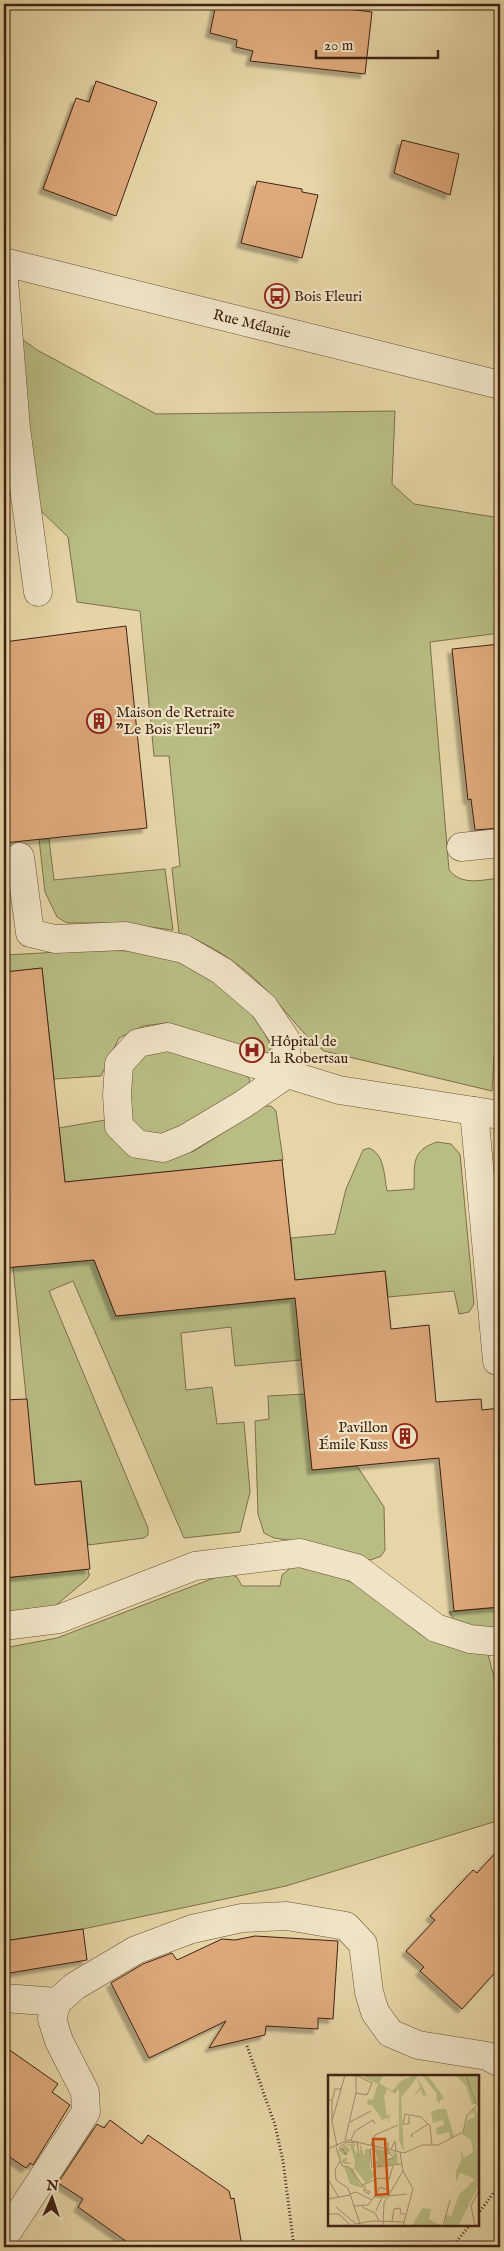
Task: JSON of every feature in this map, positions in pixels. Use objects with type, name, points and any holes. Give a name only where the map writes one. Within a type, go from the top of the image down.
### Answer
[{"type":"street","name":"Rue Mélanie","points":[[4,262],[500,386]]},
{"type":"street","points":[[4,280],[8,386],[38,592]]},
{"type":"street","points":[[461,847],[500,843]]},
{"type":"street","points":[[20,858],[30,933],[55,939],[125,936],[184,949],[222,971],[264,1007],[286,1040],[288,1074]]},
{"type":"street","points":[[288,1074],[242,1106],[185,1139],[164,1148],[137,1144],[119,1126],[117,1095],[119,1064],[138,1043],[168,1037],[288,1074],[339,1090],[487,1113],[497,1361],[500,1360]]},
{"type":"street","points":[[4,1626],[59,1619],[195,1566],[300,1553],[356,1568],[436,1628],[470,1639],[500,1642]]},
{"type":"street","points":[[4,2237],[86,2112],[85,2092],[59,2041],[52,2019],[57,2002],[75,1986],[136,1950],[192,1929],[242,1918],[287,1916],[322,1920],[346,1926],[363,1944],[369,1992],[375,2012],[390,2033],[418,2045],[487,2056],[500,2063]]},
{"type":"street","points":[[4,1998],[57,2002]]},
{"type":"path","points":[[247,2046],[275,2125],[283,2161],[294,2247]]},
{"type":"path","points":[[479,2213],[500,2184]]},
{"type":"path","points":[[452,2247],[469,2226]]},
{"type":"green space","points":[[22,339],[37,350],[156,414],[395,411],[392,484],[414,504],[500,518],[500,633],[430,642],[449,870],[460,878],[472,881],[500,878],[500,1057],[494,1056],[492,1091],[324,1051],[303,1032],[261,985],[229,958],[205,944],[179,933],[172,868],[180,866],[169,756],[154,756],[140,611],[77,602],[68,537],[35,505]]},
{"type":"green space","points":[[39,839],[49,839],[54,880],[165,869],[173,930],[121,923],[67,923],[57,917],[45,892]]},
{"type":"green space","points":[[77,951],[136,951],[166,955],[194,965],[206,973],[247,1009],[268,1039],[271,1047],[269,1052],[263,1054],[166,1023],[143,1026],[119,1038],[101,1076],[54,1079],[42,968],[8,972],[6,955]]},
{"type":"green space","points":[[166,1048],[247,1076],[250,1080],[247,1088],[200,1119],[173,1132],[160,1135],[148,1134],[130,1126],[126,1076],[134,1060]]},
{"type":"green space","points":[[265,1106],[271,1106],[276,1111],[283,1160],[65,1182],[59,1128],[105,1120],[110,1137],[124,1147],[171,1158],[194,1151]]},
{"type":"green space","points":[[437,1142],[451,1144],[460,1154],[474,1304],[469,1312],[459,1314],[454,1291],[388,1297],[385,1271],[127,1297],[261,1254],[292,1250],[291,1238],[335,1234],[346,1189],[363,1150],[369,1148],[378,1155],[383,1167],[387,1191],[414,1189],[415,1166],[418,1154]]},
{"type":"green space","points":[[94,1260],[116,1316],[370,1291],[301,1360],[235,1366],[231,1327],[181,1333],[186,1390],[212,1387],[217,1424],[244,1422],[250,1492],[240,1532],[184,1538],[73,1281],[49,1291],[148,1528],[148,1535],[144,1538],[88,1545],[81,1481],[35,1485],[13,1267]]},
{"type":"green space","points":[[305,1394],[312,1470],[357,1466],[384,1507],[385,1550],[381,1556],[371,1560],[302,1542],[274,1538],[264,1533],[258,1514],[255,1421],[269,1419],[268,1396]]},
{"type":"green space","points":[[293,1566],[321,1570],[348,1580],[384,1604],[425,1637],[456,1648],[488,1654],[500,1701],[500,1820],[286,1886],[83,1929],[4,1941],[4,1648],[57,1638],[227,1573],[237,1577],[242,1586],[280,1586],[282,1575]]},
{"type":"green space","points":[[88,1569],[90,1574],[87,1579],[54,1607],[4,1616],[4,1578]]},
{"type":"green space","points":[[500,1607],[500,1630],[484,1629],[456,1622],[449,1612]]},
{"type":"building","points":[[216,4],[306,4],[372,12],[365,74],[250,61],[253,51],[236,47],[237,40],[210,33]]},
{"type":"building","points":[[96,81],[157,102],[116,216],[43,189],[76,98],[89,102]]},
{"type":"building","points":[[402,140],[459,154],[450,195],[394,173]]},
{"type":"building","points":[[257,181],[302,189],[302,192],[318,195],[302,258],[241,243]]},
{"type":"building","name":"Maison de Retraite \"Le Bois Fleuri\"","points":[[126,626],[147,828],[4,843],[4,642]]},
{"type":"building","points":[[500,644],[500,828],[475,830],[471,799],[468,800],[452,649]]},
{"type":"building","points":[[42,968],[65,1182],[282,1160],[295,1280],[385,1271],[391,1329],[429,1325],[436,1402],[481,1399],[482,1410],[500,1408],[500,1607],[454,1611],[439,1458],[312,1470],[295,1298],[116,1316],[94,1260],[4,1268],[4,972]]},
{"type":"building","points":[[27,1399],[35,1485],[81,1481],[90,1569],[4,1578],[4,1400]]},
{"type":"building","points":[[500,1848],[500,1967],[462,2009],[420,1971],[424,1967],[406,1951],[435,1920],[430,1916],[473,1870],[477,1873]]},
{"type":"building","points":[[83,1929],[87,1960],[4,1974],[4,1941]]},
{"type":"building","points":[[255,1936],[338,1941],[333,2019],[318,2018],[318,2029],[266,2026],[265,2035],[209,2048],[226,2021],[149,2058],[111,1983],[143,1964],[172,1953],[177,1960],[222,1939],[235,1940]]},
{"type":"building","points":[[4,2046],[58,2084],[52,2092],[70,2105],[33,2165],[30,2163],[26,2168],[4,2153]]},
{"type":"building","points":[[110,2120],[142,2144],[148,2135],[229,2191],[231,2199],[234,2198],[242,2247],[134,2247],[78,2207],[83,2199],[58,2183],[97,2124],[104,2128]]},
{"type":"place","name":"Bois Fleuri","points":[[277,296]]},
{"type":"place","name":"Maison de Retraite \"Le Bois Fleuri\"","points":[[99,721]]},
{"type":"place","name":"Hôpital de la Robertsau","points":[[252,1050]]},
{"type":"place","name":"Pavillon Émile Kuss","points":[[405,1436]]}]
